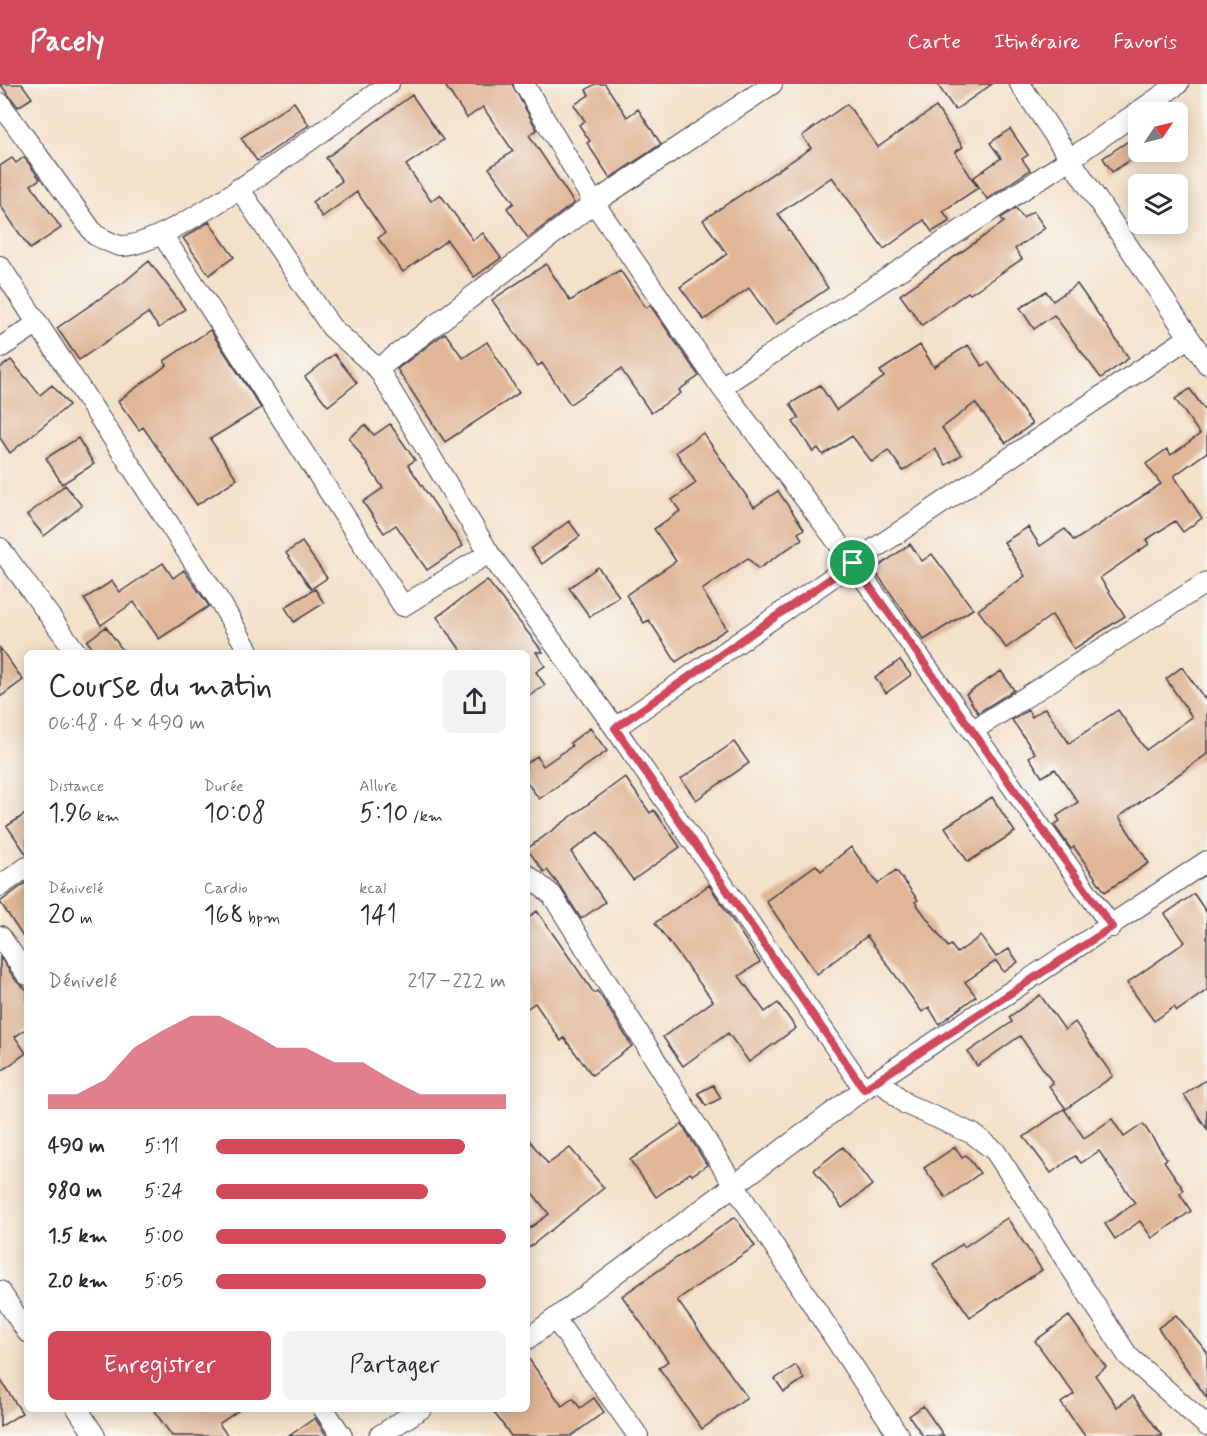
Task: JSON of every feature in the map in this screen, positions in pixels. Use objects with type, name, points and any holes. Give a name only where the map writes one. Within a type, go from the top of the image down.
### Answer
[{"type":"street","points":[[0,103],[95,235],[120,246],[162,234],[239,188],[389,84]]},
{"type":"street","points":[[524,84],[594,203],[722,387],[853,563],[1112,927]]},
{"type":"street","points":[[378,369],[594,203],[772,84]]},
{"type":"street","points":[[1020,84],[1207,364]]},
{"type":"street","points":[[722,387],[1070,159],[1178,84]]},
{"type":"street","points":[[239,188],[331,327],[378,369],[489,553],[872,1084],[906,1104],[973,1134],[995,1150],[1128,1356],[1207,1427],[1194,1436]]},
{"type":"street","points":[[162,234],[403,606],[489,553]]},
{"type":"street","points":[[0,266],[222,605],[248,650]]},
{"type":"street","points":[[0,348],[38,323]]},
{"type":"street","points":[[615,728],[853,563],[1188,338]]},
{"type":"street","points":[[0,548],[74,650]]},
{"type":"street","points":[[972,731],[1207,582]]},
{"type":"street","points":[[530,1337],[872,1084],[1112,927],[1207,861]]},
{"type":"street","points":[[0,886],[24,869]]},
{"type":"street","points":[[530,877],[552,895],[734,1185],[899,1436]]},
{"type":"street","points":[[0,936],[24,971]]},
{"type":"street","points":[[0,1291],[24,1327]]},
{"type":"street","points":[[556,1320],[638,1436]]},
{"type":"street","points":[[80,1412],[95,1436]]},
{"type":"street","points":[[326,1412],[342,1436]]},
{"type":"street","points":[[379,1436],[416,1412]]},
{"type":"building","points":[[0,84],[22,84],[32,98],[18,107]]},
{"type":"building","points":[[444,84],[512,84],[537,130],[529,135],[574,203],[528,238],[507,208],[514,203],[489,168],[513,151],[483,107],[467,118]]},
{"type":"building","points":[[595,84],[605,84],[627,117],[638,109],[661,144],[610,178],[587,143],[590,141],[579,125],[585,121],[574,105],[589,95],[586,90]]},
{"type":"building","points":[[937,84],[992,84],[955,110]]},
{"type":"building","points":[[412,95],[443,140],[406,165],[431,201],[440,194],[473,240],[483,233],[501,258],[474,277],[447,240],[403,272],[378,238],[385,233],[357,192],[322,217],[312,202],[342,181],[326,158]]},
{"type":"building","points":[[294,102],[309,125],[257,161],[241,138]]},
{"type":"building","points":[[847,104],[878,147],[936,107],[963,147],[955,152],[978,188],[943,211],[950,221],[932,232],[924,220],[884,249],[832,177],[778,214],[828,288],[775,325],[749,288],[704,320],[680,287],[727,254],[703,220],[811,148],[802,136]]},
{"type":"building","points":[[1010,129],[1028,155],[1022,159],[1030,170],[987,199],[973,178],[1001,158],[990,143]]},
{"type":"building","points":[[1128,141],[1128,161],[1112,172],[1103,158]]},
{"type":"building","points":[[24,157],[40,179],[31,185],[61,228],[30,249],[0,205],[0,166],[12,158],[16,163]]},
{"type":"building","points":[[1016,208],[1023,218],[1033,211],[1045,228],[1015,249],[1022,259],[970,294],[968,292],[922,325],[900,295],[1004,222],[1001,218]]},
{"type":"building","points":[[209,222],[234,257],[209,275],[183,238]]},
{"type":"building","points":[[149,261],[185,309],[159,328],[148,313],[79,360],[57,328],[124,282]]},
{"type":"building","points":[[546,264],[570,301],[620,270],[646,308],[650,305],[699,376],[679,390],[681,393],[651,413],[621,369],[570,404],[542,363],[538,366],[492,300]]},
{"type":"building","points":[[1077,284],[1129,358],[1101,378],[1054,315],[1034,329],[1020,308],[1046,291],[1053,301]]},
{"type":"building","points":[[210,330],[261,408],[210,439],[237,479],[197,505],[143,427],[139,430],[118,401],[167,365],[164,361]]},
{"type":"building","points":[[445,333],[463,358],[487,342],[519,393],[445,442],[397,369]]},
{"type":"building","points":[[920,345],[934,367],[968,345],[982,366],[988,362],[1032,424],[1006,443],[975,403],[942,428],[961,455],[946,465],[935,449],[903,471],[888,450],[872,462],[852,436],[823,455],[818,448],[813,452],[793,422],[799,418],[790,404],[820,385],[836,410],[884,377],[880,371]]},
{"type":"building","points":[[334,354],[357,383],[328,406],[305,377]]},
{"type":"building","points":[[11,360],[40,395],[52,385],[69,405],[10,453],[0,438],[0,368]]},
{"type":"building","points":[[1190,389],[1207,413],[1207,452],[1174,476],[1202,518],[1183,532],[1175,521],[1146,540],[1149,544],[1100,578],[1125,616],[1074,649],[1052,615],[1006,648],[978,610],[1025,576],[1004,542],[1028,527],[1040,546],[1065,529],[1074,541],[1161,484],[1146,464],[1167,449],[1171,455],[1200,434],[1175,399]]},
{"type":"building","points":[[390,424],[415,460],[408,465],[463,546],[427,570],[396,525],[384,533],[363,502],[383,488],[349,438],[365,425],[374,435]]},
{"type":"building","points":[[703,433],[754,507],[778,491],[804,529],[798,533],[802,539],[758,569],[748,558],[702,590],[727,629],[676,662],[649,620],[644,623],[626,595],[676,561],[654,529],[680,511],[672,500],[696,483],[676,452]]},
{"type":"building","points":[[78,438],[94,464],[62,484],[46,458]]},
{"type":"building","points":[[65,485],[82,506],[44,536],[27,515]]},
{"type":"building","points":[[569,521],[580,536],[542,564],[531,549]]},
{"type":"building","points":[[302,542],[327,578],[311,589],[286,553]]},
{"type":"building","points":[[910,544],[922,561],[932,554],[973,609],[924,640],[874,570]]},
{"type":"building","points":[[163,563],[173,578],[184,570],[209,606],[159,639],[134,602],[101,625],[84,599],[112,581],[120,592]]},
{"type":"building","points":[[598,567],[619,596],[590,617],[569,588]]},
{"type":"building","points":[[487,580],[543,652],[536,652],[545,666],[536,672],[545,685],[530,695],[530,650],[461,650],[437,617]]},
{"type":"building","points":[[315,589],[324,603],[294,622],[285,607]]},
{"type":"building","points":[[106,627],[123,650],[94,650],[87,641]]},
{"type":"building","points":[[0,648],[23,680],[0,697]]},
{"type":"building","points":[[900,660],[911,675],[886,693],[875,678]]},
{"type":"building","points":[[1182,667],[1207,702],[1207,754],[1119,817],[1149,863],[1105,892],[1074,847],[1071,849],[1054,825],[1060,821],[1057,816],[1078,802],[1055,769],[1042,777],[1029,757],[1035,753],[1012,720],[1028,710],[1032,717],[1045,708],[1069,743],[1118,710],[1146,750],[1192,717],[1166,679]]},
{"type":"building","points":[[1001,671],[1014,690],[978,713],[966,694]]},
{"type":"building","points":[[590,728],[607,751],[539,799],[530,787],[530,761],[537,756],[543,766],[572,746],[570,743]]},
{"type":"building","points":[[734,742],[749,763],[696,800],[681,779]]},
{"type":"building","points":[[625,777],[650,813],[654,810],[680,847],[633,880],[598,832],[571,852],[605,902],[581,919],[562,889],[547,870],[544,872],[530,853],[530,847]]},
{"type":"building","points":[[992,797],[1015,832],[968,862],[945,827]]},
{"type":"building","points":[[24,815],[24,851],[7,826]]},
{"type":"building","points":[[851,847],[878,884],[896,870],[918,900],[915,902],[948,947],[951,945],[957,953],[981,936],[996,957],[1009,949],[1018,962],[1004,972],[996,961],[965,982],[976,996],[939,1024],[929,1007],[922,1012],[867,936],[817,974],[766,901],[816,865],[821,871]]},
{"type":"building","points":[[24,884],[24,938],[0,902]]},
{"type":"building","points":[[709,885],[760,962],[739,976],[765,1012],[778,1003],[796,1028],[749,1062],[728,1033],[683,1066],[663,1037],[713,1001],[655,923]]},
{"type":"building","points":[[1194,894],[1207,913],[1207,990],[1177,1011],[1174,1007],[1154,1021],[1127,983],[1185,942],[1165,914]]},
{"type":"building","points":[[537,911],[594,993],[597,991],[603,999],[632,1046],[592,1075],[564,1038],[561,1041],[535,1003],[530,1006],[530,916]]},
{"type":"building","points":[[0,957],[17,982],[24,988],[24,1030],[15,1037],[24,1050],[24,1054],[0,1072]]},
{"type":"building","points":[[1040,995],[1065,1030],[1075,1022],[1113,1076],[1066,1109],[1049,1086],[1053,1083],[1020,1036],[977,1066],[968,1052],[1012,1022],[1009,1017]]},
{"type":"building","points":[[1207,1079],[1207,1129],[1184,1095]]},
{"type":"building","points":[[713,1085],[721,1098],[706,1106],[698,1093]]},
{"type":"building","points":[[1064,1109],[1084,1138],[1112,1119],[1124,1137],[1143,1124],[1167,1159],[1164,1161],[1184,1190],[1180,1194],[1191,1211],[1152,1238],[1140,1221],[1115,1239],[1105,1224],[1135,1203],[1099,1151],[1081,1163],[1075,1156],[1051,1173],[1024,1137]]},
{"type":"building","points":[[682,1124],[707,1165],[692,1175],[690,1173],[656,1197],[630,1160]]},
{"type":"building","points":[[530,1141],[548,1164],[570,1148],[604,1188],[530,1247],[530,1228],[549,1214],[530,1190]]},
{"type":"building","points":[[843,1147],[872,1185],[842,1208],[814,1170]]},
{"type":"building","points":[[955,1147],[962,1158],[966,1155],[980,1173],[946,1198],[924,1168]]},
{"type":"building","points":[[735,1217],[755,1246],[677,1300],[747,1397],[702,1429],[659,1368],[668,1361],[622,1296]]},
{"type":"building","points":[[1007,1218],[1042,1270],[970,1317],[933,1264],[962,1244],[964,1247]]},
{"type":"building","points":[[1176,1315],[1207,1352],[1207,1398],[1158,1328]]},
{"type":"building","points":[[1069,1316],[1106,1367],[1095,1375],[1117,1407],[1133,1396],[1162,1436],[1085,1436],[1061,1403],[1074,1394],[1035,1341]]},
{"type":"building","points":[[530,1361],[562,1406],[573,1398],[580,1408],[594,1398],[604,1412],[571,1436],[511,1436],[494,1412],[530,1412]]},
{"type":"building","points":[[796,1365],[804,1379],[784,1392],[775,1379]]},
{"type":"building","points":[[0,1379],[22,1413],[0,1427]]},
{"type":"building","points":[[923,1406],[944,1436],[923,1436],[909,1416]]},
{"type":"building","points":[[155,1412],[236,1412],[219,1424],[228,1436],[172,1436]]},
{"type":"building","points":[[315,1418],[327,1436],[289,1436]]},
{"type":"route","points":[[853,563],[1112,927],[864,1089],[615,728],[853,563]]}]
